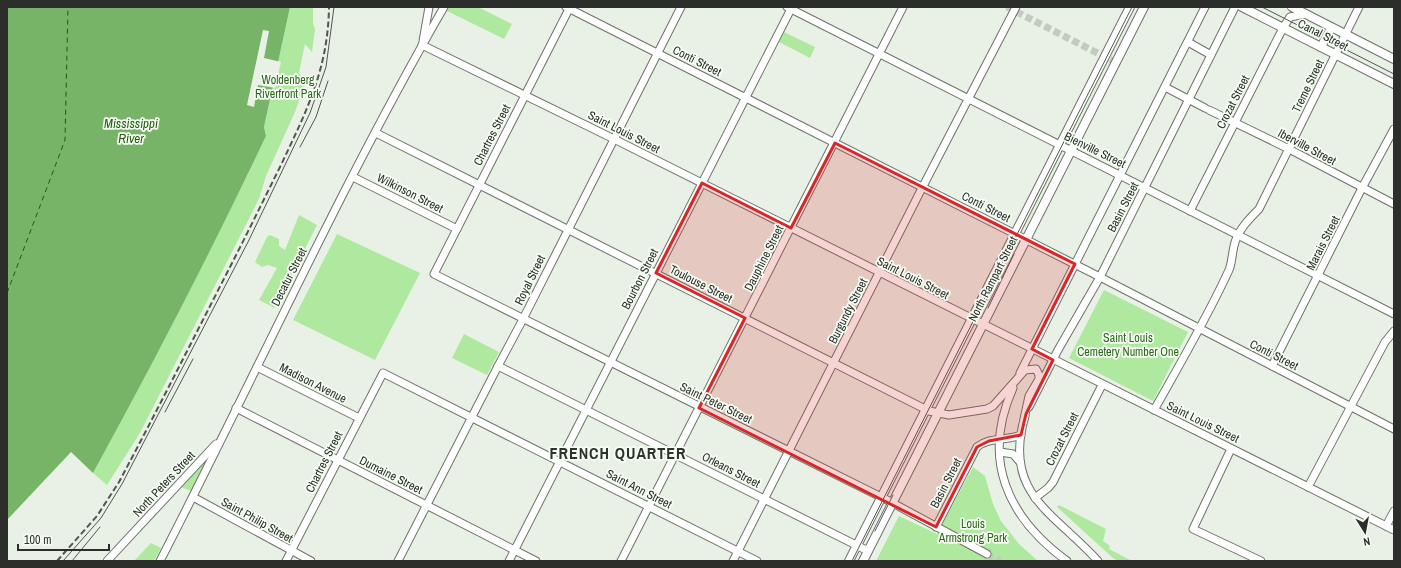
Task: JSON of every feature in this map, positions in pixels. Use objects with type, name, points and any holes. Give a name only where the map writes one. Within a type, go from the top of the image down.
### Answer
[{"type":"main road","name":"North Rampart Street","points":[[849,561],[1130,7]]},
{"type":"main road","name":"North Rampart Street","points":[[863,561],[1144,7]]},
{"type":"main road","name":"Canal Street","points":[[1242,7],[1394,84]]},
{"type":"main road","name":"Canal Street","points":[[1293,7],[1345,36],[1394,59]]},
{"type":"main road","points":[[1321,47],[1331,28]]},
{"type":"street","points":[[422,45],[429,7]]},
{"type":"street","name":"Decatur Street","points":[[160,561],[353,177],[422,45],[444,7]]},
{"type":"street","name":"Conti Street","points":[[568,7],[657,54],[1075,264],[1394,429]]},
{"type":"street","name":"Chartres Street","points":[[434,274],[568,7]]},
{"type":"street","name":"Royal Street","points":[[398,561],[471,417],[524,318],[681,7]]},
{"type":"street","name":"Dauphine Street","points":[[621,561],[903,7]]},
{"type":"street","name":"Burgundy Street","points":[[733,561],[1016,7]]},
{"type":"street","name":"Basin Street","points":[[1015,382],[1205,7]]},
{"type":"street","name":"Basin Street","points":[[1025,416],[1058,350],[1100,277],[1235,7]]},
{"type":"street","name":"Treme Street","points":[[1238,235],[1259,209],[1359,7]]},
{"type":"street","name":"Bienville Street","points":[[790,8],[1071,151],[1121,174],[1190,211],[1394,314]]},
{"type":"street","name":"Bourbon Street","points":[[509,561],[746,98],[790,8]]},
{"type":"street","name":"Crozat Street","points":[[1190,211],[1283,28],[1290,18],[1305,14]]},
{"type":"street","points":[[1188,42],[1211,55]]},
{"type":"street","name":"Saint Louis Street","points":[[422,45],[614,139],[1102,385],[1394,530]]},
{"type":"street","name":"Iberville Street","points":[[1165,87],[1289,149],[1394,204]]},
{"type":"street","name":"Marais Street","points":[[1272,366],[1362,188],[1394,130]]},
{"type":"street","name":"Toulouse Street","points":[[376,133],[926,410],[955,415],[987,409],[993,406],[1015,382]]},
{"type":"street","name":"Wilkinson Street","points":[[353,177],[457,229]]},
{"type":"street","points":[[1154,410],[1199,329],[1230,268],[1234,244],[1238,235]]},
{"type":"street","name":"Saint Peter Street","points":[[434,274],[524,318],[699,408],[881,497],[987,554]]},
{"type":"street","points":[[1308,487],[1385,342],[1394,331]]},
{"type":"street","points":[[1041,354],[1053,353],[1058,350]]},
{"type":"street","name":"Orleans Street","points":[[498,366],[868,551]]},
{"type":"street","name":"Madison Avenue","points":[[257,367],[359,418]]},
{"type":"street","points":[[1067,561],[1036,535],[1019,514],[1005,483],[1000,452],[1003,416],[1015,382],[1025,370],[1032,368],[1038,371],[1039,379],[1029,396],[1021,435],[1021,464],[1026,482],[1035,498],[1045,511],[1086,548],[1098,561]]},
{"type":"street","name":"Chartres Street","points":[[286,561],[383,373]]},
{"type":"street","name":"Saint Ann Street","points":[[383,373],[757,561]]},
{"type":"street","name":"Crozat Street","points":[[1035,498],[1053,482],[1102,385]]},
{"type":"street","name":"Dumaine Street","points":[[236,408],[536,561]]},
{"type":"street","name":"Basin Street","points":[[936,527],[977,447],[982,443],[1013,438],[1021,435]]},
{"type":"street","name":"North Peters Street","points":[[107,561],[220,440]]},
{"type":"street","points":[[1232,449],[1192,529],[1261,561]]},
{"type":"street","points":[[1000,452],[1013,454],[1021,464]]},
{"type":"street","name":"Saint Philip Street","points":[[193,497],[311,561]]},
{"type":"street","points":[[1386,526],[1394,511]]},
{"type":"street","points":[[1086,548],[1105,561]]},
{"type":"highlighted area","points":[[835,143],[1075,264],[1032,349],[1053,360],[1026,414],[1021,435],[989,441],[977,447],[936,527],[699,408],[745,318],[656,273],[702,183],[791,228]]},
{"type":"green space","name":"Woldenberg Riverfront Park","points":[[290,7],[313,7],[313,24],[315,29],[312,52],[305,44],[299,73],[304,80],[302,92],[295,112],[266,176],[259,199],[140,433],[107,485],[93,473],[182,306],[266,136],[264,127]]},
{"type":"green space","points":[[449,7],[478,7],[512,24],[504,39],[447,11]]},
{"type":"green space","points":[[784,32],[815,47],[810,58],[779,42]]},
{"type":"green space","points":[[299,215],[317,225],[275,308],[259,300],[277,268],[268,265],[262,267],[255,262],[267,237],[270,235],[279,239],[279,246],[285,250]]},
{"type":"green space","points":[[337,234],[420,273],[375,360],[293,320]]},
{"type":"green space","name":"Saint Louis Cemetery Number One","points":[[1104,290],[1188,332],[1153,401],[1069,358]]},
{"type":"green space","points":[[464,334],[499,352],[487,375],[452,358]]},
{"type":"green space","points":[[211,455],[191,491],[181,487]]},
{"type":"green space","name":"Louis Armstrong Park","points":[[973,467],[985,476],[993,504],[1001,521],[1019,544],[1038,561],[876,561],[899,516],[937,534]]},
{"type":"green space","points":[[1059,505],[1106,529],[1103,541],[1110,546],[1109,549],[1132,561],[1118,561],[1113,558],[1057,507]]},
{"type":"green space","points":[[151,543],[161,548],[154,561],[134,561]]},
{"type":"water","name":"Mississippi River","points":[[7,7],[290,7],[264,127],[266,136],[182,306],[93,473],[71,452],[7,520]]},
{"type":"pier","points":[[263,30],[269,31],[264,58],[281,62],[275,88],[258,85],[254,107],[247,105]]},
{"type":"ferry route","points":[[7,293],[65,140],[68,7]]},
{"type":"tunnel","points":[[1007,7],[1115,62]]},
{"type":"tunnel","points":[[987,554],[1000,561]]},
{"type":"tram line","points":[[63,561],[101,518],[122,484],[248,242],[310,113],[326,67],[334,7]]},
{"type":"tram line","points":[[852,561],[1132,7]]},
{"type":"tram line","points":[[1262,7],[1394,74]]},
{"type":"tram line","points":[[300,147],[316,117],[328,81]]},
{"type":"tram line","points":[[988,308],[1014,254]]},
{"type":"tram line","points":[[165,412],[193,359]]},
{"type":"tram line","points":[[875,531],[893,495]]},
{"type":"tram line","points":[[72,561],[100,527]]},
{"type":"railway","points":[[57,561],[97,516],[119,482],[189,348],[280,167],[307,109],[320,71],[328,30],[329,7]]},
{"type":"district","name":"FRENCH QUARTER","points":[[618,453]]}]
